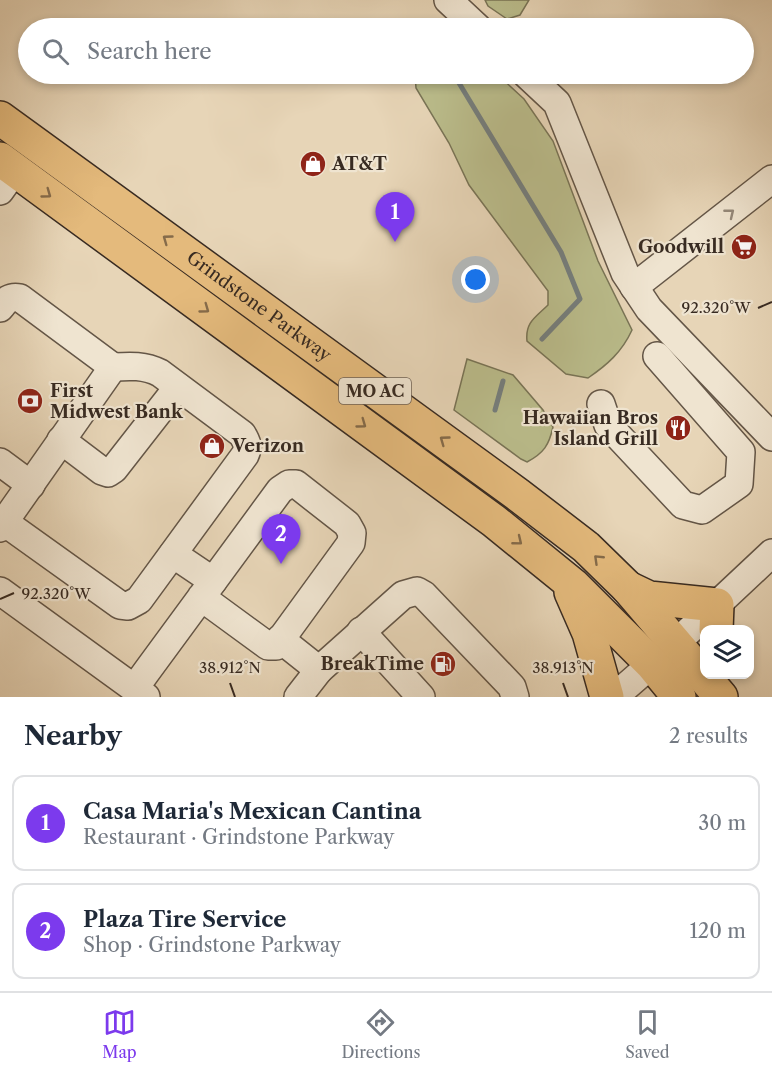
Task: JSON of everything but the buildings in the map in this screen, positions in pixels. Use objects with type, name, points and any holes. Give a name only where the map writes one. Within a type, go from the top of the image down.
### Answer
[{"type":"main road","name":"Grindstone Parkway","points":[[0,118],[517,494],[586,547],[628,588],[664,654],[679,697]]},
{"type":"main road","name":"Grindstone Parkway","points":[[5,174],[494,521],[721,697]]},
{"type":"main road","points":[[566,579],[589,633],[607,697]]},
{"type":"main road","points":[[628,588],[649,598],[717,617]]},
{"type":"main road","points":[[725,679],[729,697]]},
{"type":"street","points":[[448,0],[467,18]]},
{"type":"street","points":[[537,84],[557,103],[625,273],[634,287],[649,309],[772,438]]},
{"type":"street","points":[[634,287],[772,178]]},
{"type":"street","points":[[0,308],[14,296],[20,298],[113,367],[150,368],[242,434],[247,442],[248,450],[173,554],[139,600],[128,606],[120,604],[2,525],[113,367]]},
{"type":"street","points":[[601,404],[608,425],[683,505],[702,510],[739,484],[741,452],[657,356]]},
{"type":"street","points":[[62,440],[102,471],[114,470],[178,387]]},
{"type":"street","points":[[0,462],[31,485]]},
{"type":"street","points":[[0,591],[140,693],[207,589],[280,490],[289,484],[296,484],[347,524],[352,533],[351,543],[276,646],[268,646],[207,589],[173,554]]},
{"type":"street","points":[[614,697],[664,654],[717,617],[772,553]]},
{"type":"street","points":[[298,697],[319,670],[362,631],[403,595],[417,591],[424,595],[512,687],[515,697]]},
{"type":"street","points":[[362,631],[422,697]]},
{"type":"street","points":[[280,639],[319,670]]},
{"type":"green space","points":[[485,0],[529,0],[520,15],[510,18],[506,18],[488,6]]},
{"type":"green space","points":[[416,84],[508,84],[524,99],[553,141],[598,261],[632,330],[624,345],[613,357],[588,378],[566,374],[527,341],[530,324],[548,305],[548,291],[469,185],[449,143]]},
{"type":"green space","points":[[467,359],[513,375],[543,410],[553,427],[545,448],[533,459],[527,462],[521,459],[454,410]]},
{"type":"waterway","points":[[460,84],[561,252],[580,299],[542,339]]},
{"type":"waterway","points":[[495,410],[503,381]]},
{"type":"place","name":"AT&T","points":[[313,164]]},
{"type":"place","name":"Casa Maria's Mexican Cantina","points":[[395,242]]},
{"type":"place","name":"Goodwill","points":[[744,247]]},
{"type":"place","name":"First Midwest Bank","points":[[30,401]]},
{"type":"place","name":"Hawaiian Bros Island Grill","points":[[678,428]]},
{"type":"place","name":"Verizon","points":[[212,446]]},
{"type":"place","name":"Plaza Tire Service","points":[[281,564]]},
{"type":"place","name":"BreakTime","points":[[443,664]]}]
